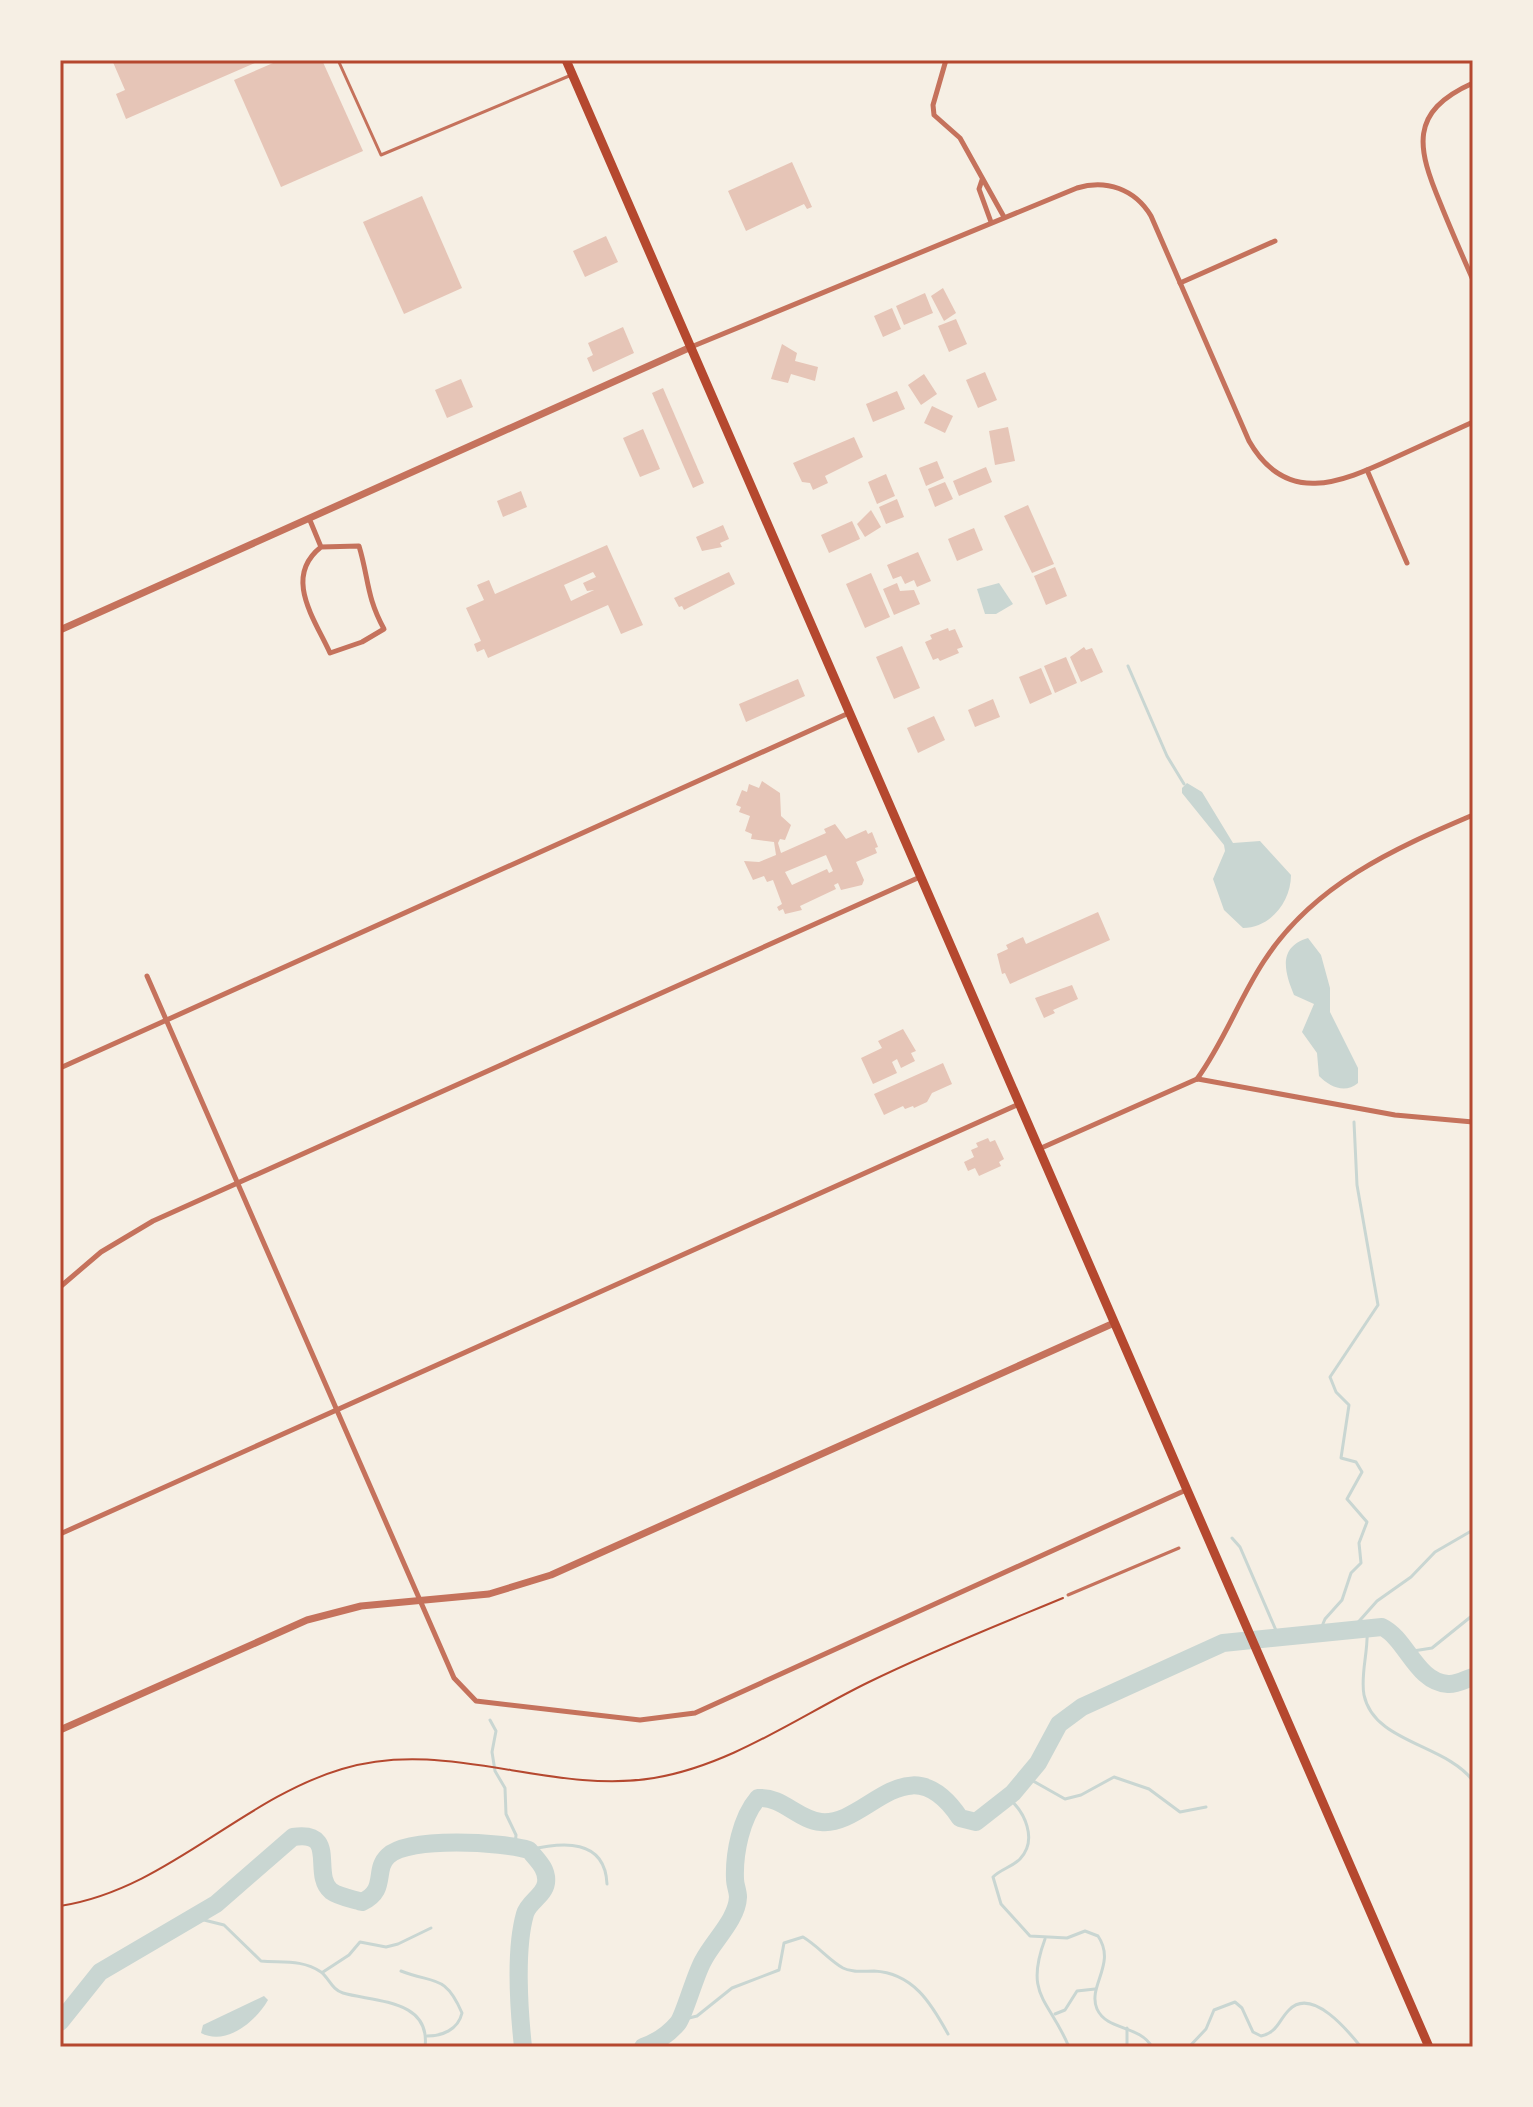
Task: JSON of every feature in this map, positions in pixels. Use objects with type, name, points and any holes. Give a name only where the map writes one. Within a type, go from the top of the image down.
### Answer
[{"type":"main road","points":[[566,60],[1429,2047]]},
{"type":"street","points":[[946,60],[933,105],[934,115],[960,138],[1004,217]]},
{"type":"street","points":[[1473,83],[1437,105],[1425,125],[1421,141],[1424,166],[1473,280]]},
{"type":"street","points":[[982,180],[979,189],[991,222]]},
{"type":"street","points":[[60,630],[691,347],[1083,186],[1118,187],[1146,209],[1249,441],[1264,462],[1284,477],[1312,484],[1338,482],[1473,422]]},
{"type":"street","points":[[1180,283],[1275,241]]},
{"type":"street","points":[[1367,470],[1407,563]]},
{"type":"street","points":[[309,518],[321,547]]},
{"type":"street","points":[[359,546],[366,570],[366,592],[384,629],[362,642],[330,653],[305,598],[301,574],[307,558],[321,547],[359,546]]},
{"type":"street","points":[[60,1068],[849,713]]},
{"type":"street","points":[[1039,1149],[1197,1079],[1221,1043],[1264,960],[1308,909],[1377,858],[1473,815]]},
{"type":"street","points":[[60,1287],[127,1235],[920,877]]},
{"type":"street","points":[[147,976],[454,1678],[476,1701],[640,1720],[680,1718],[708,1708],[1187,1489]]},
{"type":"street","points":[[1197,1079],[1395,1115],[1473,1122]]},
{"type":"street","points":[[60,1534],[1019,1104]]},
{"type":"street","points":[[60,1730],[307,1620],[361,1606],[489,1594],[551,1575],[1114,1323]]},
{"type":"lane","points":[[338,60],[381,155],[572,75]]},
{"type":"lane","points":[[1068,1595],[1179,1548]]},
{"type":"path","points":[[60,1906],[99,1897],[143,1878],[279,1799],[342,1769],[386,1759],[420,1758],[608,1783],[680,1772],[731,1753],[869,1681],[1068,1595]]},
{"type":"shaded area","points":[[999,583],[1013,604],[996,614],[985,614],[977,589]]},
{"type":"shaded area","points":[[1187,783],[1202,792],[1233,843],[1260,841],[1291,875],[1283,904],[1262,924],[1243,928],[1224,910],[1213,879],[1225,851],[1224,845],[1182,793]]},
{"type":"shaded area","points":[[1308,938],[1321,955],[1330,988],[1330,1012],[1358,1068],[1358,1083],[1348,1088],[1333,1086],[1319,1076],[1317,1053],[1302,1032],[1314,1004],[1294,995],[1286,961],[1292,947]]},
{"type":"shaded area","points":[[264,1996],[268,2000],[262,2009],[239,2030],[220,2037],[201,2033],[203,2025]]},
{"type":"building","points":[[112,60],[262,60],[126,119],[116,94],[125,90]]},
{"type":"building","points":[[280,60],[322,60],[363,151],[281,187],[234,80]]},
{"type":"building","points":[[792,162],[812,207],[807,209],[804,204],[746,231],[728,191]]},
{"type":"building","points":[[422,196],[462,288],[404,314],[363,222]]},
{"type":"building","points":[[606,236],[618,262],[585,277],[573,251]]},
{"type":"building","points":[[943,288],[956,313],[944,321],[931,296]]},
{"type":"building","points":[[925,293],[933,313],[904,325],[896,306]]},
{"type":"building","points":[[892,308],[901,329],[883,337],[874,316]]},
{"type":"building","points":[[956,319],[967,344],[949,352],[938,326]]},
{"type":"building","points":[[623,327],[634,353],[593,372],[587,358],[593,355],[588,343]]},
{"type":"building","points":[[782,344],[797,353],[795,361],[818,367],[815,381],[791,374],[788,383],[771,379]]},
{"type":"building","points":[[985,372],[997,400],[978,408],[966,380]]},
{"type":"building","points":[[924,374],[937,394],[921,405],[908,385]]},
{"type":"building","points":[[461,379],[473,407],[447,418],[435,390]]},
{"type":"building","points":[[663,388],[704,483],[693,488],[652,393]]},
{"type":"building","points":[[897,391],[905,409],[873,422],[866,404]]},
{"type":"building","points":[[932,406],[953,416],[945,433],[924,423]]},
{"type":"building","points":[[1008,427],[1015,461],[995,465],[989,431]]},
{"type":"building","points":[[643,429],[660,469],[640,477],[623,438]]},
{"type":"building","points":[[854,437],[863,457],[825,476],[828,483],[813,490],[810,483],[802,482],[793,463]]},
{"type":"building","points":[[937,461],[944,478],[926,486],[919,468]]},
{"type":"building","points":[[986,467],[992,482],[959,496],[953,481]]},
{"type":"building","points":[[886,474],[895,496],[877,504],[868,482]]},
{"type":"building","points":[[945,482],[953,499],[935,507],[928,489]]},
{"type":"building","points":[[521,491],[527,507],[503,517],[497,501]]},
{"type":"building","points":[[897,499],[904,517],[886,524],[879,507]]},
{"type":"building","points":[[1028,505],[1054,564],[1032,573],[1004,516]]},
{"type":"building","points":[[871,510],[881,527],[865,537],[857,524]]},
{"type":"building","points":[[852,521],[860,539],[829,553],[821,535]]},
{"type":"building","points":[[723,525],[729,539],[720,543],[722,547],[702,551],[696,537]]},
{"type":"building","points":[[974,528],[983,550],[957,561],[948,539]]},
{"type":"building","points":[[607,545],[643,625],[621,634],[608,605],[488,658],[484,649],[477,652],[474,644],[481,641],[466,608],[484,600],[477,585],[489,580],[495,594]],"holes":[[[593,572],[596,577],[583,583],[587,591],[594,590],[571,601],[564,585]]]},
{"type":"building","points":[[918,552],[931,581],[917,587],[914,580],[905,584],[901,576],[893,579],[887,565]]},
{"type":"building","points":[[1055,567],[1067,596],[1046,605],[1034,576]]},
{"type":"building","points":[[729,572],[735,584],[684,610],[682,606],[679,607],[674,598]]},
{"type":"building","points":[[871,573],[890,617],[865,628],[846,584]]},
{"type":"building","points":[[897,583],[900,591],[914,590],[920,604],[894,615],[883,589]]},
{"type":"building","points":[[948,628],[949,631],[955,629],[963,647],[957,649],[959,653],[940,661],[938,658],[933,660],[925,642],[932,639],[930,635]]},
{"type":"building","points":[[902,646],[920,688],[894,699],[876,657]]},
{"type":"building","points":[[1084,647],[1086,650],[1092,648],[1103,672],[1081,682],[1070,657]]},
{"type":"building","points":[[1066,657],[1077,683],[1055,693],[1044,666]]},
{"type":"building","points":[[1041,668],[1052,694],[1030,704],[1019,677]]},
{"type":"building","points":[[798,679],[805,696],[746,722],[739,704]]},
{"type":"building","points":[[993,699],[1000,717],[975,727],[968,710]]},
{"type":"building","points":[[934,716],[945,740],[918,753],[907,728]]},
{"type":"building","points":[[762,781],[780,793],[781,816],[791,825],[785,840],[780,839],[778,843],[781,853],[826,833],[824,829],[835,824],[846,839],[866,830],[868,834],[872,832],[877,853],[856,862],[864,880],[862,885],[841,890],[838,883],[834,885],[836,889],[800,906],[802,910],[785,914],[783,909],[779,911],[777,907],[782,904],[773,880],[767,882],[764,876],[753,880],[744,861],[759,862],[776,855],[774,842],[751,839],[752,834],[745,831],[750,816],[739,812],[741,807],[736,805],[742,790],[747,792],[749,784],[759,788]],"holes":[[[826,855],[833,871],[829,873],[827,869],[792,885],[785,872]]]},
{"type":"building","points":[[1098,912],[1110,940],[1010,984],[1005,973],[1002,974],[997,954],[1008,949],[1006,945],[1023,937],[1026,944]]},
{"type":"building","points":[[1072,985],[1078,999],[1053,1010],[1055,1013],[1044,1018],[1035,998]]},
{"type":"building","points":[[903,1029],[916,1051],[911,1053],[915,1061],[901,1068],[897,1059],[892,1062],[897,1073],[873,1084],[861,1058],[882,1048],[878,1041]]},
{"type":"building","points":[[943,1063],[952,1084],[932,1093],[927,1102],[914,1108],[905,1109],[903,1106],[884,1115],[874,1094]]},
{"type":"building","points":[[988,1138],[990,1142],[995,1140],[1004,1159],[999,1162],[1001,1166],[979,1176],[975,1168],[968,1171],[964,1162],[974,1157],[971,1150],[978,1147],[976,1143]]},
{"type":"waterway","points":[[1128,666],[1167,756],[1184,784]]},
{"type":"waterway","points":[[1320,1631],[1325,1619],[1342,1600],[1351,1573],[1361,1563],[1359,1543],[1367,1522],[1347,1499],[1362,1472],[1356,1462],[1341,1458],[1349,1405],[1336,1392],[1330,1377],[1378,1305],[1357,1185],[1354,1122]]},
{"type":"waterway","points":[[1353,1628],[1377,1601],[1411,1577],[1435,1552],[1473,1530]]},
{"type":"waterway","points":[[1232,1538],[1240,1547],[1278,1635]]},
{"type":"waterway","points":[[1407,1652],[1432,1648],[1473,1615]]},
{"type":"waterway","points":[[1367,1627],[1363,1687],[1370,1711],[1396,1734],[1446,1759],[1473,1781]]},
{"type":"waterway","points":[[643,2047],[662,2038],[678,2023],[707,1953],[734,1914],[738,1897],[735,1879],[737,1847],[747,1815],[758,1798],[775,1801],[821,1822],[838,1820],[855,1813],[905,1786],[923,1786],[941,1796],[960,1818],[976,1822],[1013,1793],[1038,1763],[1059,1724],[1082,1707],[1223,1643],[1382,1627],[1391,1633],[1428,1676],[1437,1681],[1451,1684],[1473,1677]]},
{"type":"waterway","points":[[490,1720],[496,1731],[492,1752],[495,1771],[505,1788],[506,1814],[516,1835],[515,1846]]},
{"type":"waterway","points":[[1026,1777],[1065,1799],[1081,1795],[1114,1777],[1149,1789],[1180,1812],[1206,1807]]},
{"type":"waterway","points":[[1007,1797],[1024,1818],[1029,1835],[1020,1859],[993,1877],[1001,1904],[1030,1936],[1067,1938],[1085,1931],[1098,1936],[1104,1956],[1096,1992],[1097,2009],[1108,2021],[1140,2035],[1152,2047]]},
{"type":"waterway","points":[[60,2022],[100,1972],[216,1904],[293,1837],[316,1840],[322,1855],[323,1874],[331,1891],[362,1902],[375,1892],[381,1867],[388,1856],[399,1850],[435,1843],[478,1843],[529,1850],[545,1873],[545,1888],[527,1910],[522,1928],[519,1980],[523,2047]]},
{"type":"waterway","points":[[529,1850],[568,1845],[590,1851],[599,1858],[607,1884]]},
{"type":"waterway","points":[[192,1917],[224,1925],[261,1961],[306,1965],[321,1972],[339,1991],[384,2001],[410,2011],[424,2031],[425,2047]]},
{"type":"waterway","points":[[323,1972],[349,1955],[360,1942],[386,1947],[431,1928]]},
{"type":"waterway","points":[[681,2020],[697,2016],[732,1988],[779,1970],[784,1943],[803,1937],[843,1968],[900,1977],[927,2001],[948,2034]]},
{"type":"waterway","points":[[1045,1939],[1039,1958],[1038,1986],[1069,2047]]},
{"type":"waterway","points":[[401,1971],[444,1986],[462,2013],[449,2031],[427,2036]]},
{"type":"waterway","points":[[1055,2014],[1065,2010],[1077,1991],[1095,1989]]},
{"type":"waterway","points":[[1189,2047],[1206,2029],[1214,2010],[1235,2002],[1242,2008],[1253,2032],[1261,2036],[1274,2029],[1298,2004],[1319,2007],[1361,2047]]},
{"type":"waterway","points":[[1127,2028],[1127,2047]]}]
